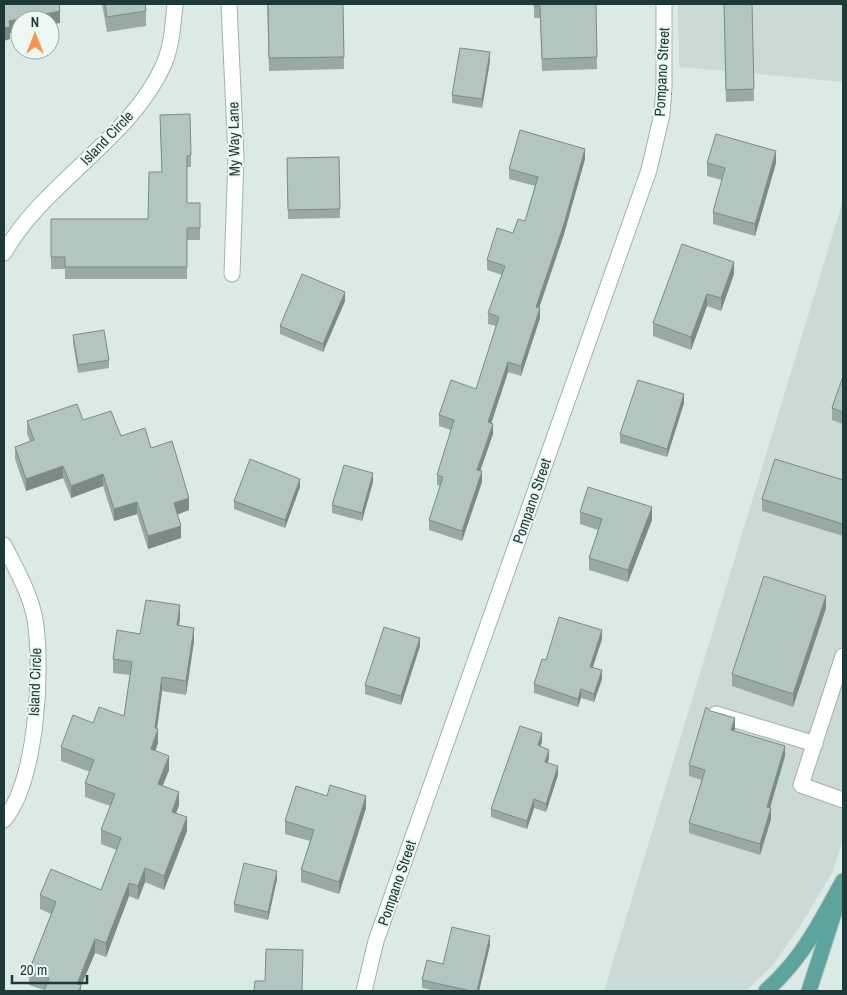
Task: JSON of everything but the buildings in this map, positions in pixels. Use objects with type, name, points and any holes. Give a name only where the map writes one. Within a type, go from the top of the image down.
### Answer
[{"type":"main road","points":[[766,991],[782,975],[810,937],[843,882]]},
{"type":"main road","points":[[809,991],[843,882]]},
{"type":"street","name":"Island Circle","points":[[4,254],[13,236],[32,213],[96,151],[134,110],[152,87],[164,63],[172,33],[175,4]]},
{"type":"street","name":"My Way Lane","points":[[229,4],[236,157],[232,274]]},
{"type":"street","name":"Pompano Street","points":[[364,991],[376,941],[649,170],[662,114],[664,87],[664,4]]},
{"type":"street","name":"Island Circle","points":[[4,545],[27,591],[34,618],[38,650],[38,681],[27,765],[19,792],[4,820]]},
{"type":"street","points":[[843,656],[837,695],[815,744],[801,785],[843,800]]},
{"type":"street","points":[[714,713],[815,744]]},
{"type":"shaded area","points":[[678,4],[843,4],[843,82],[679,67]]},
{"type":"shaded area","points":[[843,200],[843,839],[833,871],[799,928],[773,965],[746,991],[604,991]]}]
